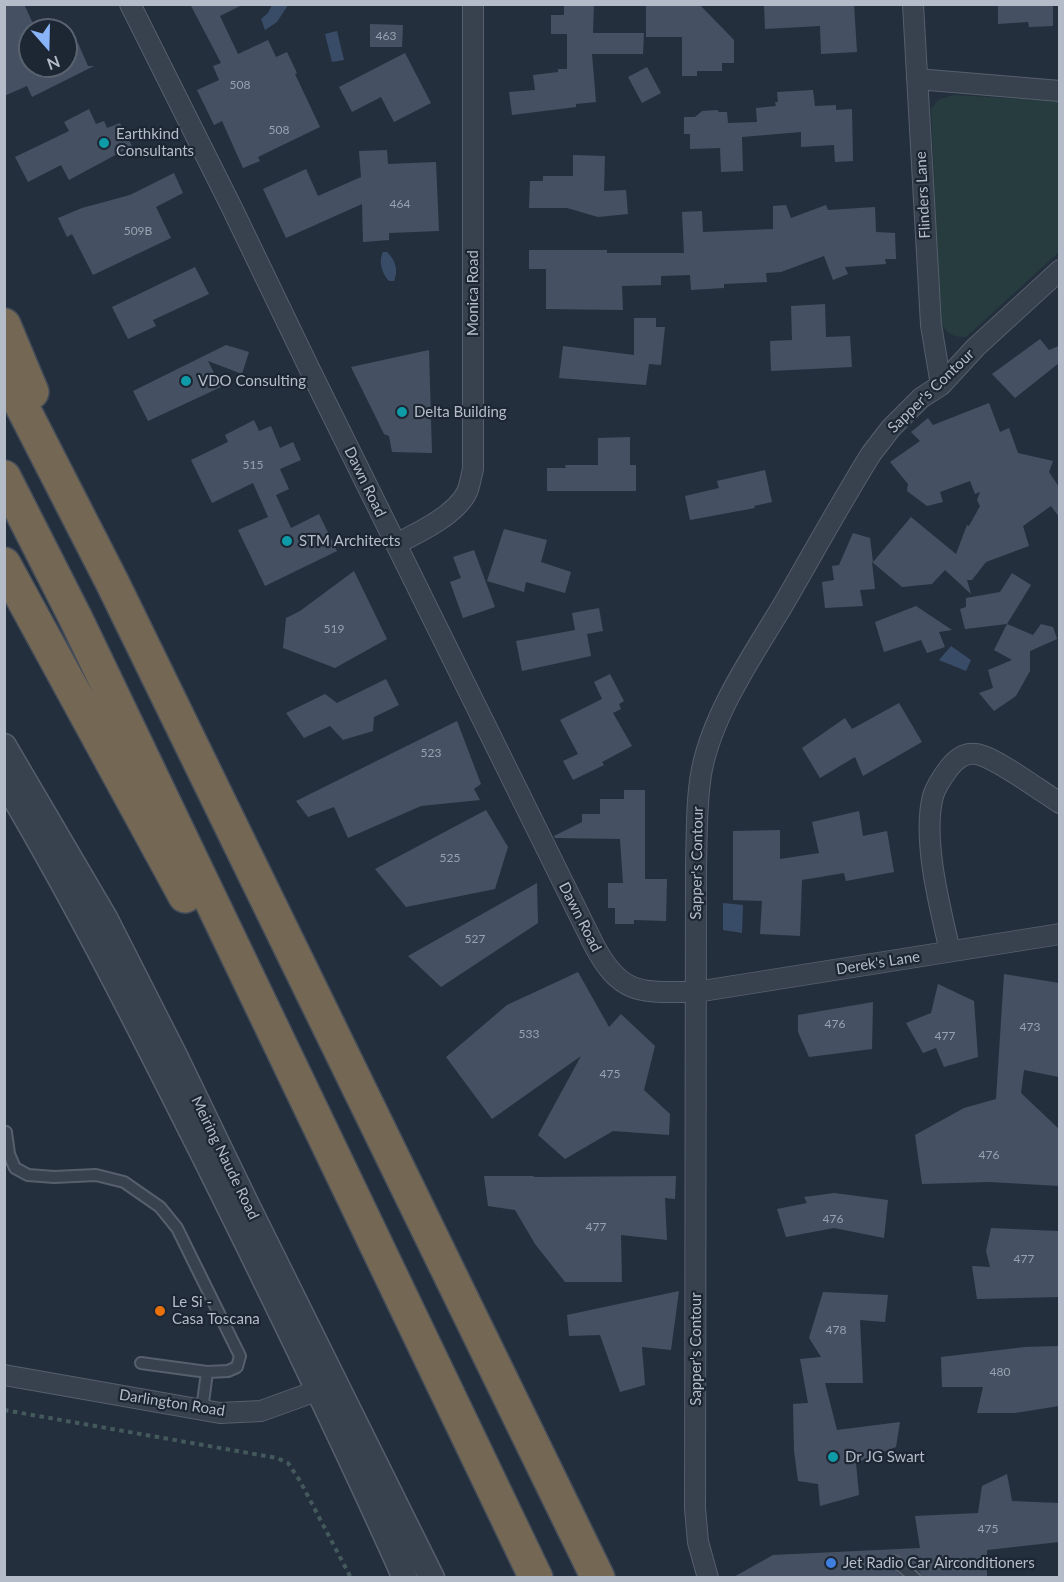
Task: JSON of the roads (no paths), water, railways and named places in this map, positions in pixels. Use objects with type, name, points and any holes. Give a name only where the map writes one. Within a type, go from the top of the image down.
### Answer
[{"type":"highway","points":[[4,325],[112,582]]},
{"type":"highway","points":[[4,371],[112,582],[598,1578]]},
{"type":"highway","points":[[4,477],[76,619],[536,1578]]},
{"type":"highway","points":[[4,564],[375,1245]]},
{"type":"street","name":"Dawn Road","points":[[130,4],[605,964],[627,986],[644,991],[696,992]]},
{"type":"street","name":"Monica Road","points":[[396,544],[447,514],[459,503],[467,491],[473,469],[473,4]]},
{"type":"street","name":"Flinders Lane","points":[[913,4],[931,325],[940,385]]},
{"type":"street","points":[[917,79],[1059,91]]},
{"type":"street","name":"Sapper's Contour","points":[[708,1578],[698,1542],[695,1508],[696,992],[698,806],[702,769],[719,719],[749,660],[871,454],[904,414],[940,385],[976,347],[1059,270]]},
{"type":"street","name":"Meiring Naude Road","points":[[4,746],[105,918],[175,1056],[328,1387],[405,1578]]},
{"type":"street","points":[[950,951],[933,866],[930,824],[934,795],[943,776],[955,760],[967,754],[977,754],[1059,803]]},
{"type":"street","name":"Meiring Naude Road","points":[[4,780],[61,875],[328,1387],[432,1578]]},
{"type":"street","name":"Derek's Lane","points":[[696,992],[1059,934]]},
{"type":"street","name":"Darlington Road","points":[[4,1375],[220,1413],[261,1411],[328,1387]]},
{"type":"lane","points":[[6,1132],[9,1154],[15,1168],[28,1175],[96,1175],[124,1182],[160,1206],[177,1228],[240,1356],[237,1367],[228,1371],[207,1372],[141,1363]]},
{"type":"lane","points":[[202,1410],[207,1372]]},
{"type":"lane","points":[[895,1561],[915,1578]]},
{"type":"water","points":[[272,5],[288,5],[277,22],[265,30],[261,19]]},
{"type":"water","points":[[337,31],[344,60],[332,62],[325,34]]},
{"type":"water","points":[[383,252],[387,252],[394,262],[396,273],[394,281],[389,281],[383,271],[381,259]]},
{"type":"water","points":[[951,646],[971,660],[966,671],[939,660]]},
{"type":"water","points":[[723,903],[743,905],[742,933],[723,930]]},
{"type":"place","name":"Earthkind Consultants","points":[[104,143]]},
{"type":"place","name":"VDO Consulting","points":[[186,381]]},
{"type":"place","name":"Delta Building","points":[[402,412]]},
{"type":"place","name":"STM Architects","points":[[287,541]]},
{"type":"place","name":"Le Si - Casa Toscana","points":[[160,1311]]},
{"type":"place","name":"Dr JG Swart","points":[[833,1457]]},
{"type":"place","name":"Jet Radio Car Airconditioners","points":[[831,1563]]}]
